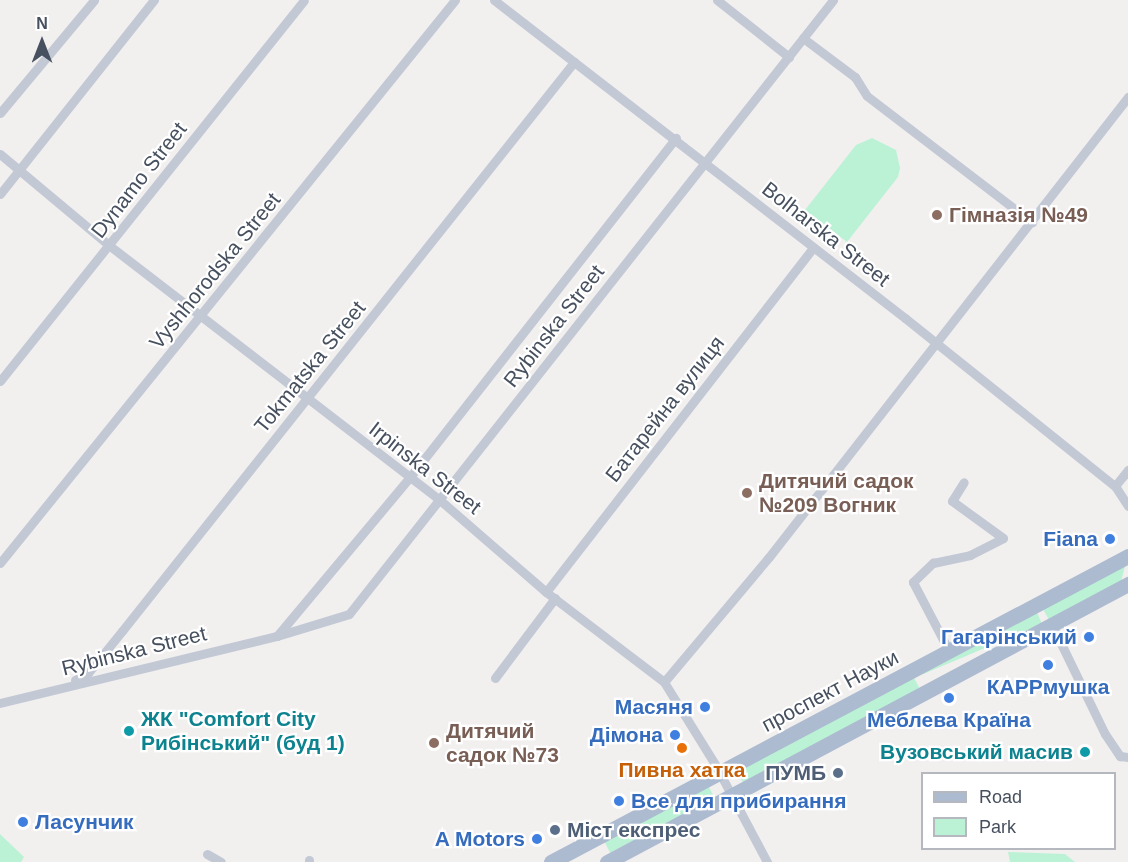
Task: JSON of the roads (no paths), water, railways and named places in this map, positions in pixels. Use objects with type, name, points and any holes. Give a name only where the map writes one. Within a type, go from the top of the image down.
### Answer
[{"type":"main road","name":"проспект Науки","points":[[551,862],[1128,556]]},
{"type":"main road","points":[[607,862],[1128,584]]},
{"type":"street","points":[[0,113],[94,0]]},
{"type":"street","points":[[0,195],[154,0]]},
{"type":"street","name":"Dynamo Street","points":[[0,381],[304,0]]},
{"type":"street","name":"Vyshhorodska Street","points":[[0,562],[201,317],[455,0]]},
{"type":"street","name":"Bolharska Street","points":[[494,0],[676,138],[936,343],[1115,486],[1128,506]]},
{"type":"street","points":[[717,0],[789,57]]},
{"type":"street","name":"Rybinska Street","points":[[0,703],[277,636],[349,614],[441,501],[833,0]]},
{"type":"street","points":[[803,38],[855,77],[867,96],[1032,222]]},
{"type":"street","name":"Tokmatska Street","points":[[66,686],[88,673],[308,400],[574,62]]},
{"type":"street","points":[[664,682],[770,557],[1128,97]]},
{"type":"street","name":"Rybinska Street","points":[[277,636],[410,477],[676,138]]},
{"type":"street","name":"Irpinska Street","points":[[0,154],[110,246],[441,501],[546,592],[664,682],[720,773],[767,862]]},
{"type":"street","name":"Батарейна вулиця","points":[[546,592],[813,248]]},
{"type":"street","points":[[1115,486],[1128,470]]},
{"type":"street","points":[[949,651],[913,582],[933,563],[970,555],[1004,538],[952,501],[964,482]]},
{"type":"street","points":[[495,678],[555,598]]},
{"type":"street","points":[[1052,625],[1105,734],[1120,756],[1128,757]]},
{"type":"street","points":[[207,854],[221,862]]},
{"type":"place","name":"Гімназія №49","points":[[937,215]]},
{"type":"place","name":"Дитячий садок №209 Вогник","points":[[747,493]]},
{"type":"place","name":"Fiana","points":[[1110,539]]},
{"type":"place","name":"Гагарінський","points":[[1089,637]]},
{"type":"place","name":"КАРРмушка","points":[[1048,665]]},
{"type":"place","name":"Меблева Країна","points":[[949,698]]},
{"type":"place","name":"Масяня","points":[[705,707]]},
{"type":"place","name":"ЖК \"Comfort City Рибінський\" (буд 1)","points":[[129,731]]},
{"type":"place","name":"Дімона","points":[[675,735]]},
{"type":"place","name":"Дитячий садок №73","points":[[434,743]]},
{"type":"place","name":"Пивна хатка","points":[[682,748]]},
{"type":"place","name":"Вузовський масив","points":[[1085,752]]},
{"type":"place","name":"ПУМБ","points":[[838,773]]},
{"type":"place","name":"Все для прибирання","points":[[619,801]]},
{"type":"place","name":"Ласунчик","points":[[23,822]]},
{"type":"place","name":"Міст експрес","points":[[555,830]]},
{"type":"place","name":"A Motors","points":[[537,839]]}]
